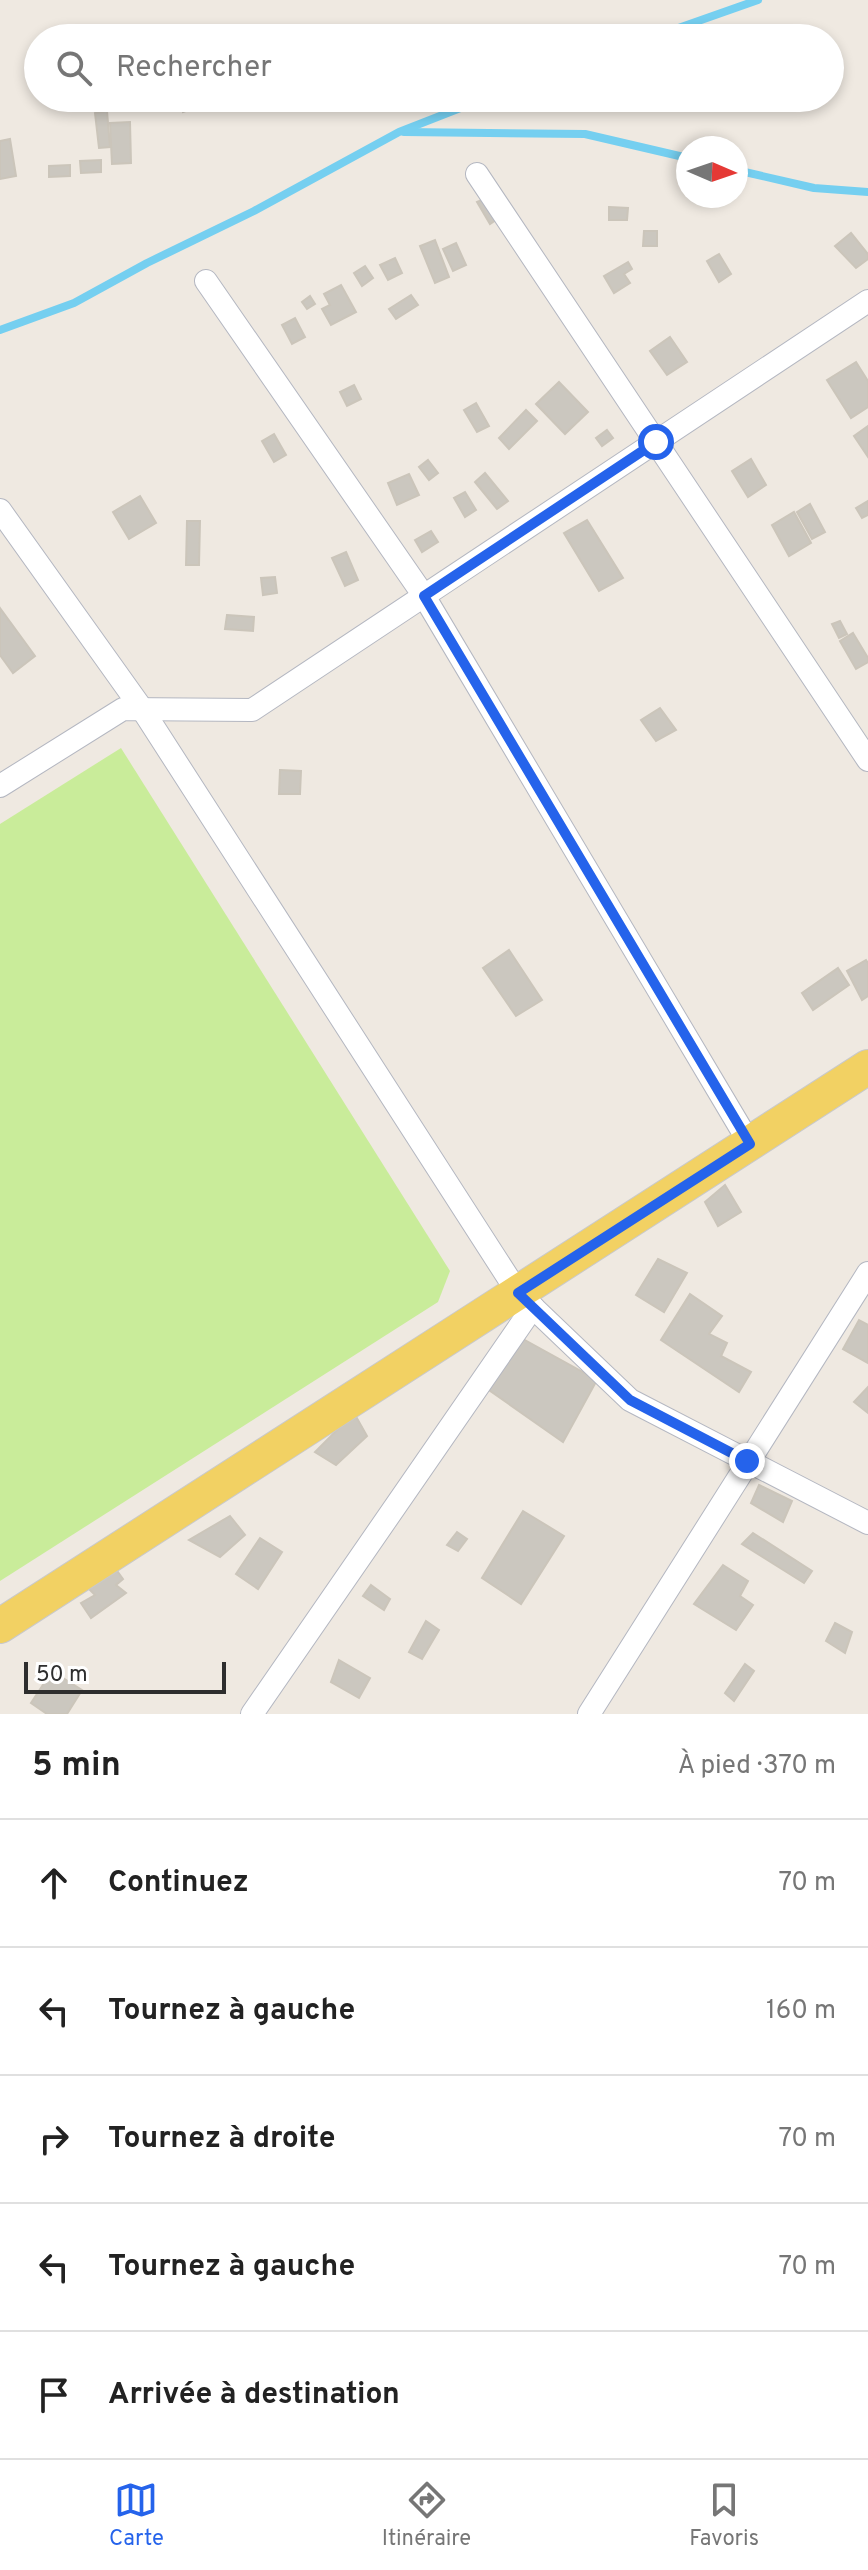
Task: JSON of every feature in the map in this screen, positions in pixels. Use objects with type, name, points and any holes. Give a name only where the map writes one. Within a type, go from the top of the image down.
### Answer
[{"type":"main road","points":[[0,1626],[526,1300],[750,1144],[868,1067]]},
{"type":"street","points":[[477,174],[868,760]]},
{"type":"street","points":[[206,281],[424,596],[750,1144]]},
{"type":"street","points":[[0,786],[123,709],[252,710],[868,301]]},
{"type":"street","points":[[0,510],[142,709],[526,1300],[630,1400],[868,1523]]},
{"type":"street","points":[[589,1714],[868,1273]]},
{"type":"street","points":[[252,1714],[526,1300]]},
{"type":"green space","points":[[121,748],[450,1271],[438,1302],[0,1581],[0,824]]},
{"type":"building","points":[[107,112],[110,147],[99,148],[95,113]]},
{"type":"building","points":[[130,122],[131,163],[112,164],[110,123]]},
{"type":"building","points":[[10,139],[16,176],[0,179],[0,141]]},
{"type":"building","points":[[101,160],[101,172],[81,173],[80,161]]},
{"type":"building","points":[[70,165],[70,176],[49,177],[49,166]]},
{"type":"building","points":[[484,199],[496,220],[490,224],[477,202]]},
{"type":"building","points":[[609,207],[628,208],[627,220],[609,220]]},
{"type":"building","points":[[644,231],[657,231],[657,246],[643,246]]},
{"type":"building","points":[[851,233],[868,254],[868,259],[856,268],[835,246]]},
{"type":"building","points":[[435,240],[449,277],[435,283],[420,246]]},
{"type":"building","points":[[456,243],[466,265],[453,271],[443,249]]},
{"type":"building","points":[[719,254],[731,274],[719,282],[707,261]]},
{"type":"building","points":[[395,258],[402,273],[388,280],[380,265]]},
{"type":"building","points":[[628,262],[632,269],[624,274],[630,283],[614,293],[604,276]]},
{"type":"building","points":[[365,266],[373,278],[362,286],[354,273]]},
{"type":"building","points":[[341,285],[356,312],[331,325],[322,309],[330,305],[324,294]]},
{"type":"building","points":[[411,295],[418,305],[396,319],[389,309]]},
{"type":"building","points":[[310,296],[315,304],[307,309],[302,302]]},
{"type":"building","points":[[295,318],[305,337],[292,344],[282,325]]},
{"type":"building","points":[[670,337],[687,362],[667,375],[650,351]]},
{"type":"building","points":[[856,362],[868,381],[868,407],[851,418],[827,380]]},
{"type":"building","points":[[559,382],[588,412],[565,434],[536,404]]},
{"type":"building","points":[[354,385],[361,399],[347,406],[340,392]]},
{"type":"building","points":[[476,403],[489,426],[477,432],[464,410]]},
{"type":"building","points":[[526,410],[537,421],[509,449],[499,438]]},
{"type":"building","points":[[868,426],[868,457],[854,436]]},
{"type":"building","points":[[607,430],[613,438],[602,446],[596,438]]},
{"type":"building","points":[[274,434],[286,455],[274,462],[262,441]]},
{"type":"building","points":[[751,459],[766,485],[748,497],[732,471]]},
{"type":"building","points":[[428,460],[438,473],[429,480],[419,467]]},
{"type":"building","points":[[485,473],[508,501],[497,509],[475,482]]},
{"type":"building","points":[[409,474],[419,495],[397,505],[388,483]]},
{"type":"building","points":[[465,492],[476,510],[465,517],[454,498]]},
{"type":"building","points":[[140,496],[156,523],[129,539],[113,512]]},
{"type":"building","points":[[868,501],[868,515],[862,518],[856,508]]},
{"type":"building","points":[[810,504],[825,532],[812,539],[797,512]]},
{"type":"building","points":[[794,512],[811,543],[789,556],[772,525]]},
{"type":"building","points":[[587,520],[623,578],[599,591],[564,533]]},
{"type":"building","points":[[187,521],[200,521],[199,565],[186,565]]},
{"type":"building","points":[[431,531],[438,542],[422,552],[415,540]]},
{"type":"building","points":[[346,552],[358,580],[345,586],[332,558]]},
{"type":"building","points":[[275,577],[277,593],[263,595],[261,578]]},
{"type":"building","points":[[0,608],[35,656],[13,673],[0,655]]},
{"type":"building","points":[[227,615],[254,617],[253,631],[225,629]]},
{"type":"building","points":[[840,621],[847,634],[839,638],[832,624]]},
{"type":"building","points":[[853,633],[868,658],[868,662],[856,669],[840,641]]},
{"type":"building","points":[[660,708],[676,730],[656,741],[641,720]]},
{"type":"building","points":[[280,770],[301,771],[300,794],[279,794]]},
{"type":"building","points":[[509,950],[542,1000],[516,1016],[483,968]]},
{"type":"building","points":[[866,960],[868,996],[862,1000],[847,971]]},
{"type":"building","points":[[838,968],[849,985],[813,1010],[802,993]]},
{"type":"building","points":[[725,1185],[741,1212],[718,1226],[705,1202]]},
{"type":"building","points":[[658,1259],[687,1273],[664,1312],[636,1295]]},
{"type":"building","points":[[690,1294],[722,1316],[709,1334],[727,1343],[721,1356],[751,1372],[739,1392],[661,1340]]},
{"type":"building","points":[[859,1320],[868,1325],[868,1363],[843,1349]]},
{"type":"building","points":[[523,1339],[597,1380],[563,1442],[486,1388]]},
{"type":"building","points":[[868,1387],[868,1413],[854,1402]]},
{"type":"building","points":[[354,1413],[367,1436],[336,1465],[315,1452]]},
{"type":"building","points":[[759,1485],[792,1501],[783,1522],[751,1503]]},
{"type":"building","points":[[523,1511],[564,1536],[521,1604],[482,1578]]},
{"type":"building","points":[[230,1516],[245,1535],[220,1557],[189,1540]]},
{"type":"building","points":[[457,1532],[467,1539],[458,1551],[447,1545]]},
{"type":"building","points":[[753,1533],[812,1571],[804,1583],[742,1544]]},
{"type":"building","points":[[260,1538],[282,1552],[258,1589],[236,1574]]},
{"type":"building","points":[[723,1565],[748,1581],[740,1596],[753,1605],[736,1630],[694,1604]]},
{"type":"building","points":[[115,1568],[123,1579],[116,1585],[126,1593],[91,1618],[81,1603],[95,1595],[87,1587]]},
{"type":"building","points":[[371,1585],[390,1599],[384,1610],[363,1596]]},
{"type":"building","points":[[426,1621],[439,1630],[422,1659],[409,1652]]},
{"type":"building","points":[[835,1623],[852,1632],[845,1653],[826,1641]]},
{"type":"building","points":[[339,1660],[370,1678],[359,1698],[331,1682]]},
{"type":"building","points":[[745,1664],[754,1671],[734,1701],[725,1693]]},
{"type":"building","points":[[52,1671],[82,1690],[67,1714],[47,1714],[31,1703]]},
{"type":"waterway","points":[[690,24],[758,0]]},
{"type":"waterway","points":[[0,330],[74,303],[399,132],[450,112]]},
{"type":"waterway","points":[[404,132],[585,134],[676,155]]},
{"type":"waterway","points":[[748,173],[814,188],[868,192]]},
{"type":"route","points":[[656,442],[424,596],[750,1144],[518,1293],[630,1400],[747,1461]]}]
